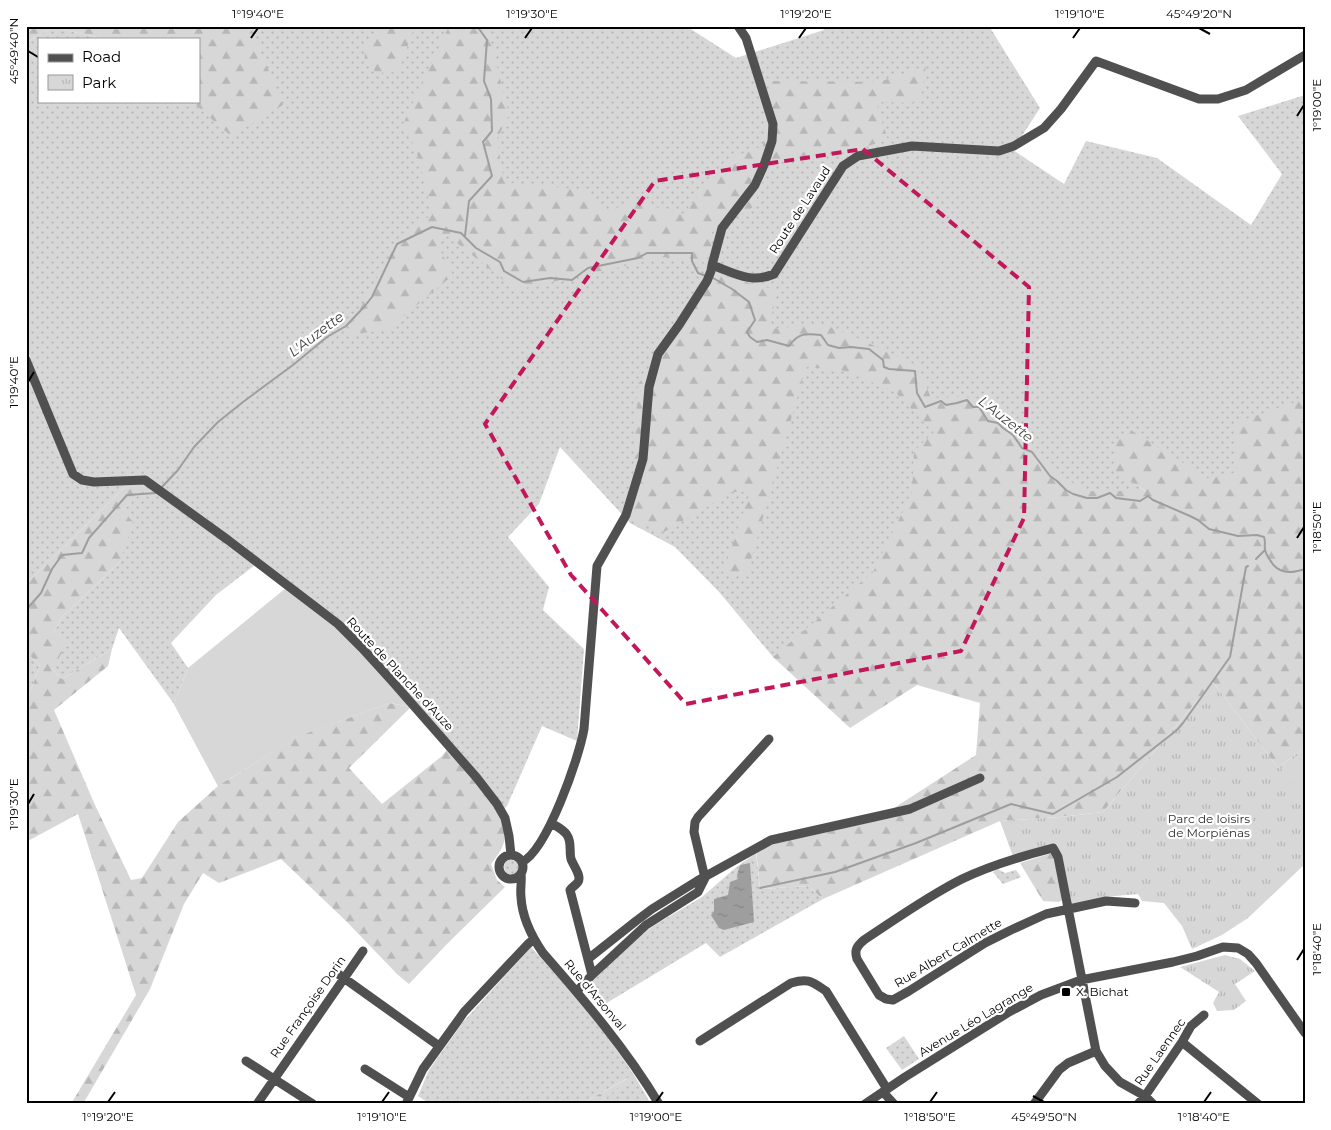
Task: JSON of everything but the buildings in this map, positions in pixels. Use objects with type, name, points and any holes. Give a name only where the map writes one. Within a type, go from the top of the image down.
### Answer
[{"type":"street","points":[[522,862],[531,856],[540,844],[551,823],[574,768],[582,743],[597,566],[626,515],[643,459],[649,388],[658,354],[708,281],[722,228],[755,185],[772,141],[773,124],[746,38],[738,26]]},
{"type":"street","name":"Route de Lavaud","points":[[711,268],[751,278],[764,278],[774,274],[844,166],[858,156],[912,146],[999,150],[1014,146],[1044,128],[1061,109],[1096,61],[1199,99],[1218,99],[1246,90],[1305,55]]},
{"type":"street","name":"Route de Planche d'Auze","points":[[26,360],[73,474],[82,480],[94,482],[145,480],[285,582],[348,634],[406,697],[477,778],[492,798],[505,818],[511,855]]},
{"type":"street","points":[[577,991],[646,925],[698,892],[705,878],[694,832],[695,822],[769,739]]},
{"type":"street","points":[[588,959],[645,914],[697,881],[771,840],[910,809],[980,778]]},
{"type":"street","points":[[551,823],[564,831],[569,839],[571,857],[579,880],[570,890],[592,975]]},
{"type":"street","name":"Rue Albert Calmette","points":[[1068,910],[1058,857],[1053,848],[994,866],[946,887],[864,940],[856,948],[855,953],[879,995],[893,1000],[985,943],[1046,914],[1068,910],[1106,901],[1135,903]]},
{"type":"street","points":[[511,855],[518,857],[522,862],[523,866],[519,876],[513,878],[506,877],[501,872],[500,862],[505,857],[511,855]]},
{"type":"street","name":"Rue d'Arsonval","points":[[521,873],[521,898],[525,917],[534,939],[543,953],[615,1037],[659,1104]]},
{"type":"street","name":"Rue d'Arsonval","points":[[506,877],[521,898]]},
{"type":"street","points":[[1068,910],[1096,1051],[1105,1066],[1120,1082],[1144,1096],[1153,1104]]},
{"type":"street","points":[[365,1069],[408,1101],[423,1069],[464,1012],[534,939]]},
{"type":"street","name":"Avenue Léo Lagrange","points":[[865,1104],[1009,1012],[1041,995],[1081,980],[1173,962],[1223,947],[1238,948],[1248,954],[1305,1033]]},
{"type":"street","name":"Rue Françoise Dorin","points":[[257,1104],[273,1078],[362,951]]},
{"type":"street","points":[[334,971],[439,1046]]},
{"type":"street","points":[[700,1041],[791,983],[802,980],[813,982],[826,990],[894,1104]]},
{"type":"street","name":"Rue Laennec","points":[[1138,1104],[1182,1042],[1191,1026],[1204,1015]]},
{"type":"street","points":[[1182,1042],[1258,1104]]},
{"type":"street","points":[[1034,1104],[1059,1070],[1068,1063],[1096,1051]]},
{"type":"street","points":[[246,1060],[313,1104]]},
{"type":"highlighted area","points":[[863,149],[1029,287],[1024,518],[961,651],[686,704],[571,575],[485,424],[655,181]]},
{"type":"green space","points":[[26,26],[250,26],[283,105],[231,136],[192,102],[200,102],[200,38],[101,38],[52,27],[26,43]]},
{"type":"green space","points":[[250,26],[686,26],[736,58],[824,30],[823,26],[989,26],[1040,108],[1013,150],[1064,184],[1086,141],[1157,158],[1251,225],[1282,174],[1238,116],[1305,95],[1305,425],[1242,498],[1129,480],[1147,492],[954,527],[773,657],[720,593],[675,547],[630,523],[560,447],[539,504],[508,537],[549,587],[543,610],[584,649],[577,741],[542,726],[507,806],[499,813],[471,775],[341,631],[255,565],[216,595],[171,643],[188,668],[174,704],[119,628],[112,649],[62,679],[52,669],[53,634],[61,618],[120,562],[123,510],[147,486],[129,483],[26,584],[26,43],[52,27],[101,38],[38,38],[38,102],[192,102],[231,135],[252,29]]},
{"type":"green space","points":[[389,26],[415,26],[398,72],[377,73],[365,62],[367,44],[373,36]]},
{"type":"green space","points":[[449,26],[487,26],[509,115],[497,139],[504,182],[584,190],[610,211],[632,201],[683,214],[728,159],[763,146],[770,81],[879,82],[926,66],[920,103],[876,102],[888,140],[847,152],[770,163],[753,207],[712,232],[711,254],[698,267],[684,259],[665,257],[516,290],[447,235],[436,242],[453,275],[387,330],[345,335],[402,234],[432,215],[419,159],[404,122]]},
{"type":"green space","points":[[715,274],[777,290],[769,329],[823,324],[918,366],[931,398],[967,397],[1003,422],[1032,447],[1054,473],[1088,491],[1146,491],[1114,471],[1116,443],[1129,429],[1209,479],[1237,472],[1234,423],[1305,399],[1305,418],[1300,422],[1305,424],[1305,747],[1278,768],[1213,682],[1103,812],[1000,821],[823,899],[808,886],[760,889],[756,849],[891,810],[976,755],[980,703],[917,685],[850,728],[773,657],[873,572],[912,493],[914,451],[934,432],[894,391],[842,370],[806,367],[746,577],[723,573],[750,492],[732,492],[664,532],[631,520],[638,384],[661,355]]},
{"type":"green space","points":[[129,483],[148,486],[123,510],[133,522],[120,562],[61,618],[53,634],[69,641],[52,669],[62,679],[112,649],[108,666],[54,710],[95,805],[131,880],[142,878],[178,822],[218,786],[174,704],[228,780],[298,736],[390,703],[411,707],[349,768],[382,804],[447,750],[482,789],[498,812],[503,823],[505,833],[503,846],[491,864],[497,880],[505,887],[409,984],[281,859],[219,883],[203,873],[184,904],[150,989],[83,1104],[71,1104],[136,995],[78,814],[26,842],[26,704],[40,664],[26,653],[26,584]]},
{"type":"green space","points":[[286,588],[341,631],[411,707],[390,703],[299,736],[218,786],[174,704],[188,668]]},
{"type":"green space","points":[[26,653],[40,664],[26,704]]},
{"type":"green space","name":"Parc de loisirs de Morpiénas","points":[[1213,682],[1278,768],[1305,747],[1305,864],[1248,918],[1222,935],[1192,949],[1182,926],[1164,903],[1142,901],[1138,894],[1104,897],[1068,909],[1053,849],[1014,859],[1000,821],[1103,812]]},
{"type":"green space","points":[[1305,749],[1305,781],[1297,788],[1281,769]]},
{"type":"green space","points":[[756,853],[760,889],[808,886],[823,899],[720,957],[706,943],[600,1007],[587,991],[589,985],[623,950],[653,926],[702,897]]},
{"type":"green space","points":[[1052,853],[1057,858],[1064,899],[1059,902],[1043,901],[1020,863]]},
{"type":"green space","points":[[512,859],[518,861],[520,867],[518,873],[512,875],[506,873],[504,867],[506,861]]},
{"type":"green space","points":[[998,869],[1005,873],[1016,870],[1021,877],[1003,884],[993,872]]},
{"type":"green space","points":[[531,947],[595,1018],[634,1075],[651,1104],[598,1104],[630,1077],[581,1104],[430,1104],[418,1096],[429,1070],[463,1022]]},
{"type":"green space","points":[[1225,955],[1240,959],[1255,971],[1235,984],[1246,1001],[1234,1010],[1217,1011],[1213,1003],[1219,992],[1180,967]]},
{"type":"green space","points":[[904,1036],[919,1059],[902,1070],[886,1048]]},
{"type":"green space","points":[[634,1075],[598,1104],[581,1104]]},
{"type":"water","points":[[750,863],[754,922],[724,930],[719,928],[711,915],[714,911],[714,899],[728,895],[730,882],[738,879],[737,875],[740,865]]},
{"type":"waterway","points":[[465,236],[469,201],[492,176],[483,142],[492,131],[491,99],[484,81],[487,40],[477,26]]},
{"type":"waterway","name":"L'Auzette","points":[[161,488],[178,470],[194,447],[218,422],[327,337],[346,326],[372,297],[397,244],[432,227],[461,233],[476,248],[500,262],[504,271],[523,282],[550,278],[572,280],[588,268],[638,258],[647,253],[692,253],[692,261],[698,273],[706,276]]},
{"type":"waterway","name":"L'Auzette","points":[[713,278],[749,302],[755,320],[747,332],[757,342],[767,340],[789,346],[799,336],[811,334],[821,335],[828,345],[839,348],[869,349],[883,360],[884,367],[915,371],[917,393],[925,407],[941,401],[946,405],[967,400],[973,407],[979,407],[988,421],[998,423],[1013,435],[1022,448],[1032,452],[1050,476],[1073,494],[1087,498],[1097,498],[1110,493],[1116,498],[1140,501],[1148,496],[1198,520],[1209,529],[1238,536],[1257,535],[1264,537],[1266,553],[1273,565],[1285,572],[1305,569]]},
{"type":"waterway","name":"L'Auzette","points":[[26,610],[41,593],[52,569],[62,555],[82,553],[89,538],[127,495],[156,493]]},
{"type":"waterway","points":[[1256,559],[1265,550]]},
{"type":"waterway","points":[[760,888],[835,872],[916,843],[1011,804],[1053,814],[1117,777],[1177,730],[1230,657],[1246,567],[1248,566]]},
{"type":"place","name":"X. Bichat","points":[[1066,992]]}]
